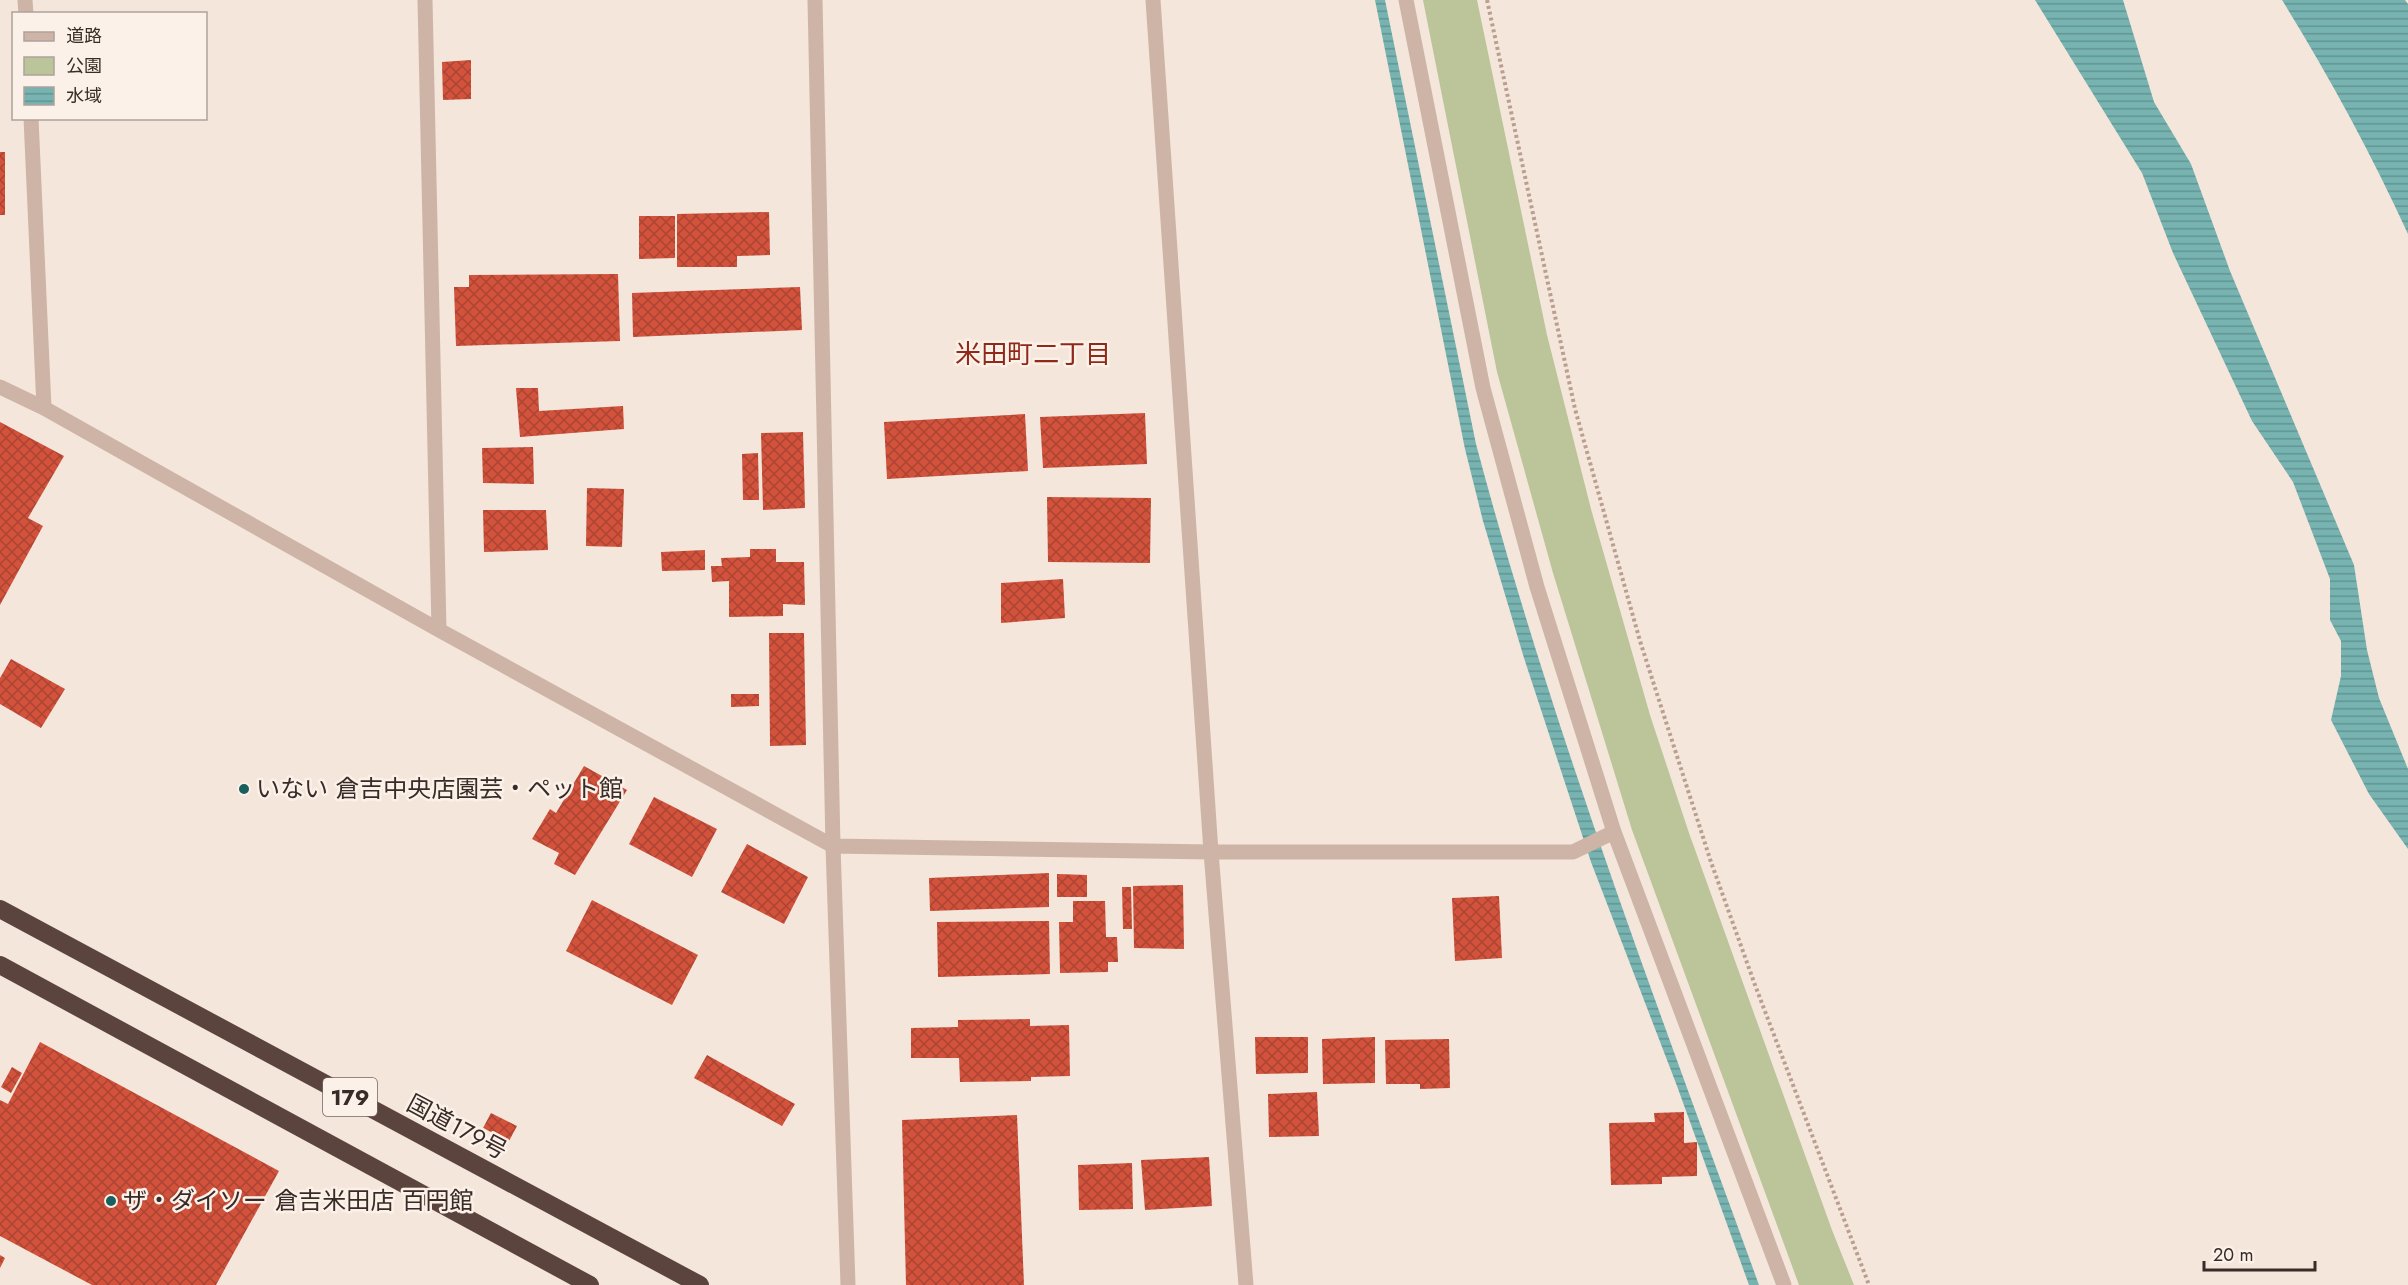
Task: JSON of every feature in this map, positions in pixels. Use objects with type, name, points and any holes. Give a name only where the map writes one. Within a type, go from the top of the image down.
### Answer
[{"type":"highway","name":"国道179号","points":[[0,909],[700,1285]]},
{"type":"highway","name":"179","points":[[0,964],[590,1285]]},
{"type":"street","points":[[425,0],[439,630]]},
{"type":"street","points":[[815,0],[833,846],[848,1285]]},
{"type":"street","points":[[1153,0],[1211,852],[1246,1285]]},
{"type":"street","points":[[1406,0],[1483,388],[1537,587],[1614,832],[1784,1285]]},
{"type":"street","points":[[31,120],[44,408]]},
{"type":"street","points":[[0,387],[44,408],[439,630],[833,846],[1211,852],[1573,852],[1614,832]]},
{"type":"path","points":[[1487,0],[1575,410],[1640,641],[1719,884],[1755,986],[1869,1285]]},
{"type":"green space","points":[[1423,0],[1477,0],[1547,335],[1591,509],[1650,715],[1689,833],[1832,1230],[1854,1285],[1799,1285],[1632,830],[1553,573],[1497,372]]},
{"type":"water","points":[[1375,0],[1385,0],[1476,444],[1506,551],[1538,657],[1608,868],[1759,1285],[1749,1285],[1677,1086],[1591,862],[1524,658],[1483,521],[1465,449]]},
{"type":"water","points":[[2035,0],[2123,0],[2154,102],[2191,164],[2230,271],[2354,565],[2367,650],[2379,698],[2408,769],[2408,849],[2369,794],[2331,720],[2341,676],[2341,641],[2330,620],[2330,579],[2293,482],[2252,421],[2173,253],[2142,173]]},
{"type":"water","points":[[2282,0],[2405,0],[2408,4],[2408,234],[2349,115]]},
{"type":"building","points":[[471,60],[471,99],[443,100],[442,62]]},
{"type":"building","points":[[0,152],[5,152],[5,215],[0,215]]},
{"type":"building","points":[[769,212],[770,255],[737,256],[737,267],[677,267],[677,214]]},
{"type":"building","points":[[639,216],[675,216],[675,258],[639,259]]},
{"type":"building","points":[[618,274],[620,341],[456,346],[454,287],[469,287],[469,275]]},
{"type":"building","points":[[800,287],[802,330],[633,337],[632,293]]},
{"type":"building","points":[[516,388],[538,388],[539,411],[623,406],[624,429],[520,437]]},
{"type":"building","points":[[1145,413],[1147,464],[1043,468],[1040,417]]},
{"type":"building","points":[[1025,414],[1028,471],[887,479],[884,422]]},
{"type":"building","points":[[0,422],[64,456],[28,518],[43,526],[0,605]]},
{"type":"building","points":[[803,432],[805,508],[763,510],[761,433]]},
{"type":"building","points":[[533,447],[534,484],[483,483],[482,448]]},
{"type":"building","points":[[758,453],[759,500],[743,500],[742,454]]},
{"type":"building","points":[[587,488],[624,489],[622,547],[586,546]]},
{"type":"building","points":[[1047,497],[1151,498],[1150,563],[1048,562]]},
{"type":"building","points":[[483,510],[546,510],[548,550],[484,552]]},
{"type":"building","points":[[750,549],[776,549],[776,562],[804,562],[805,605],[783,604],[783,616],[729,617],[729,581],[712,582],[711,566],[722,566],[721,558],[750,557]]},
{"type":"building","points":[[705,550],[705,570],[662,571],[661,552]]},
{"type":"building","points":[[1063,579],[1065,618],[1001,623],[1001,583]]},
{"type":"building","points":[[769,633],[804,633],[806,745],[770,746]]},
{"type":"building","points":[[11,659],[65,689],[41,728],[0,704],[0,678]]},
{"type":"building","points":[[731,694],[759,694],[759,706],[731,707]]},
{"type":"building","points":[[584,766],[627,790],[575,875],[554,864],[559,853],[532,839],[550,809],[556,813]]},
{"type":"building","points":[[654,797],[717,829],[692,877],[629,844]]},
{"type":"building","points":[[747,844],[808,877],[784,924],[721,892]]},
{"type":"building","points":[[1049,873],[1049,907],[930,911],[929,878]]},
{"type":"building","points":[[1057,874],[1087,875],[1087,897],[1057,897]]},
{"type":"building","points":[[1183,885],[1184,949],[1134,948],[1133,886]]},
{"type":"building","points":[[1122,887],[1131,887],[1132,929],[1123,929]]},
{"type":"building","points":[[1499,896],[1502,958],[1455,961],[1452,898]]},
{"type":"building","points":[[592,900],[698,955],[672,1005],[566,951]]},
{"type":"building","points":[[1073,901],[1105,901],[1106,937],[1117,937],[1118,962],[1108,962],[1108,972],[1060,973],[1059,922],[1073,922]]},
{"type":"building","points":[[1049,921],[1050,974],[938,977],[937,922]]},
{"type":"building","points":[[1030,1019],[1030,1026],[1069,1025],[1070,1076],[1031,1077],[1031,1081],[960,1082],[959,1058],[911,1058],[911,1028],[958,1027],[958,1020]]},
{"type":"building","points":[[1255,1037],[1308,1037],[1308,1073],[1256,1074]]},
{"type":"building","points":[[1375,1037],[1375,1083],[1323,1084],[1322,1039]]},
{"type":"building","points":[[1449,1039],[1450,1088],[1420,1089],[1420,1084],[1386,1084],[1385,1040]]},
{"type":"building","points":[[40,1042],[279,1171],[216,1285],[92,1285],[0,1236],[0,1100],[8,1104]]},
{"type":"building","points":[[707,1055],[795,1104],[782,1126],[694,1078]]},
{"type":"building","points":[[12,1067],[22,1073],[11,1093],[1,1087]]},
{"type":"building","points":[[1317,1092],[1319,1136],[1269,1137],[1268,1094]]},
{"type":"building","points":[[1684,1112],[1684,1143],[1697,1142],[1697,1176],[1662,1177],[1662,1184],[1611,1185],[1609,1123],[1655,1122],[1654,1113]]},
{"type":"building","points":[[491,1113],[517,1126],[509,1141],[483,1128]]},
{"type":"building","points":[[1017,1115],[1024,1285],[906,1285],[902,1120]]},
{"type":"building","points":[[1209,1157],[1212,1206],[1145,1210],[1141,1160]]},
{"type":"building","points":[[1132,1163],[1133,1209],[1079,1210],[1078,1165]]},
{"type":"building","points":[[0,1255],[5,1258],[0,1268]]},
{"type":"place","name":"いない 倉吉中央店園芸・ペット館","points":[[244,789]]},
{"type":"place","name":"ザ・ダイソー 倉吉米田店 百円館","points":[[111,1201]]},
{"type":"district","name":"米田町二丁目","points":[[1033,354]]}]
